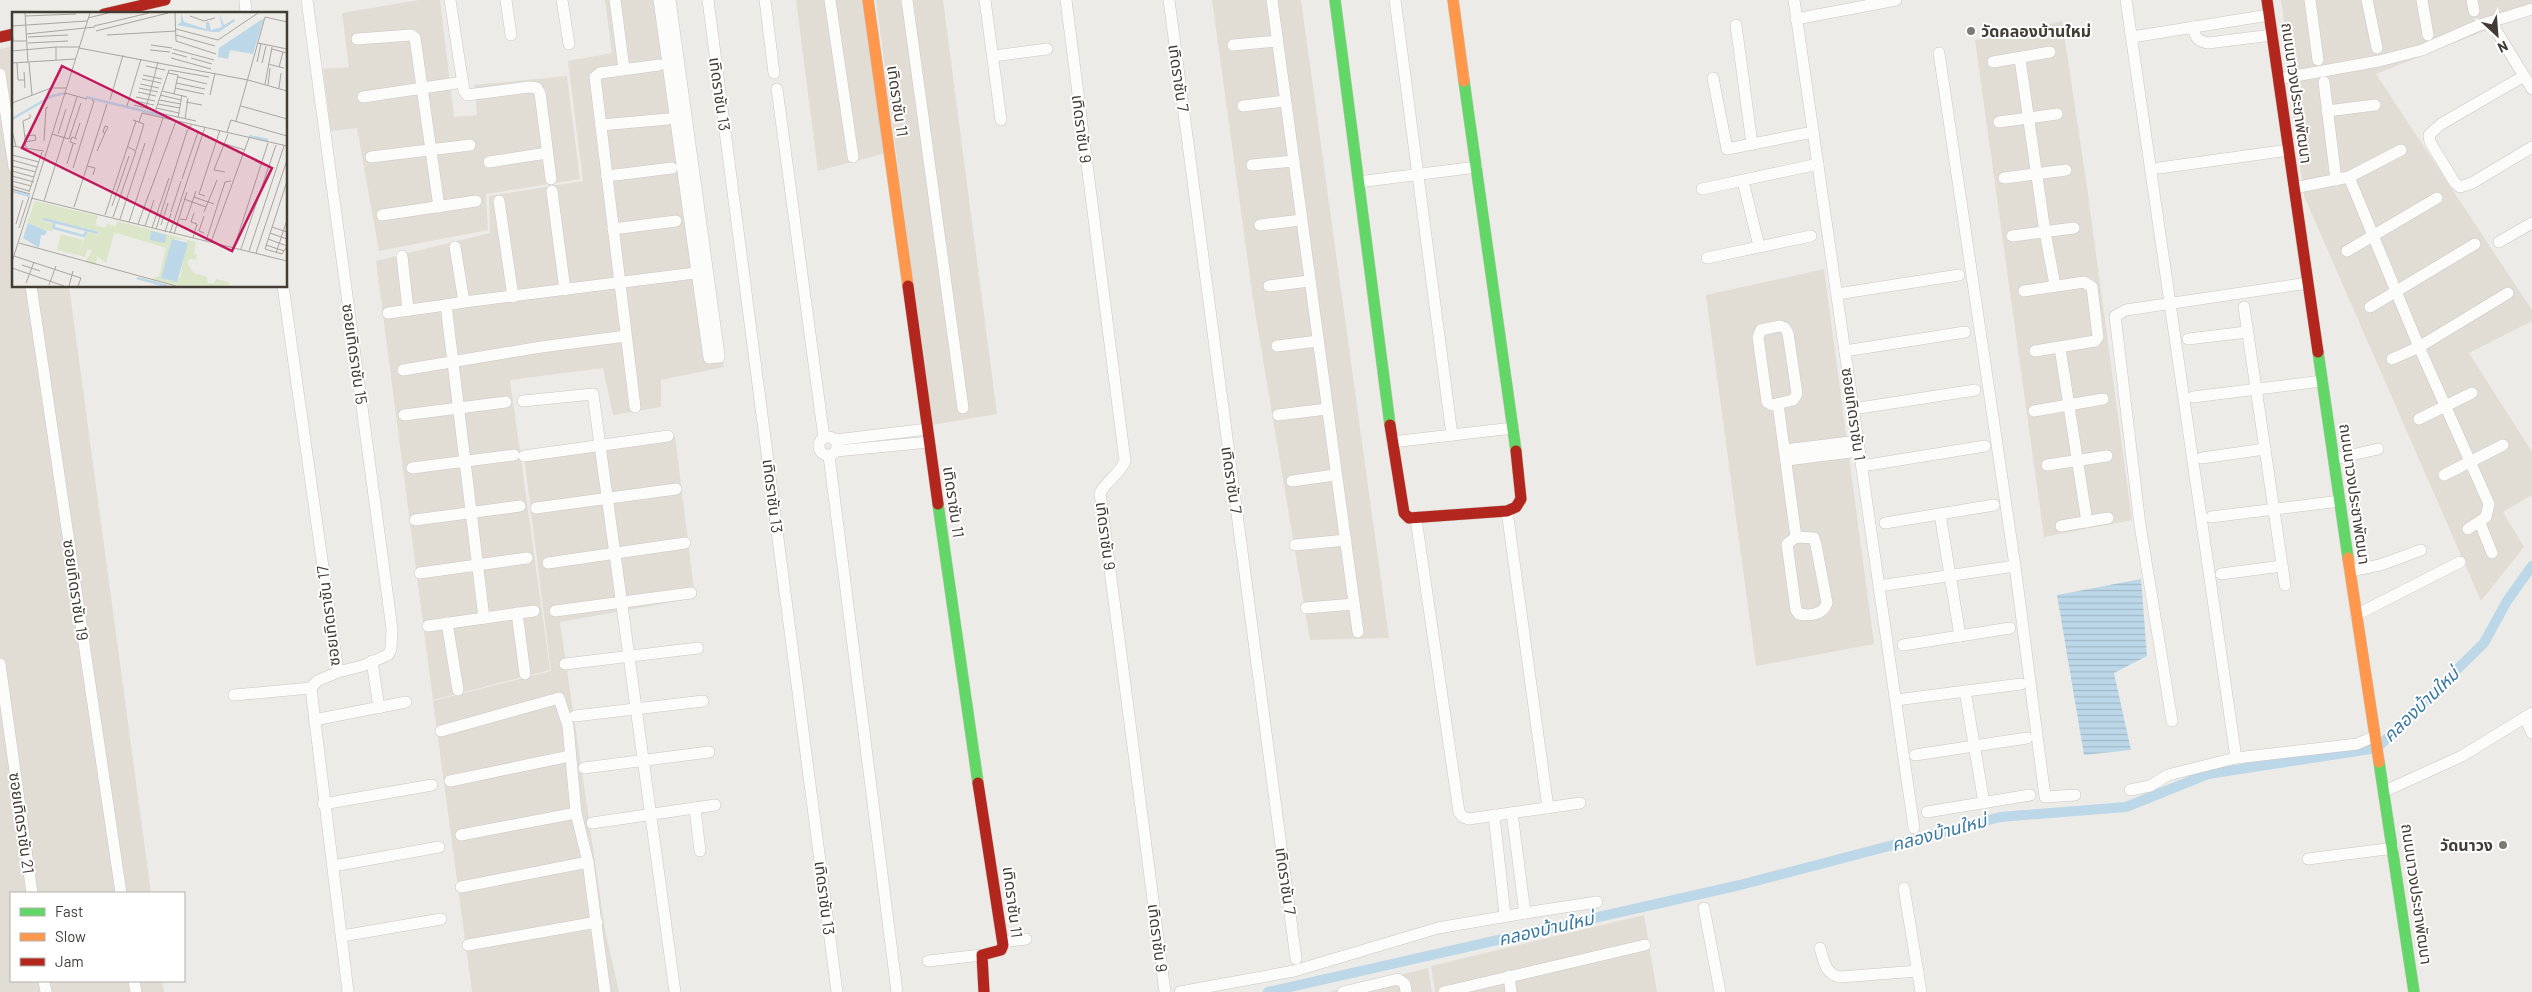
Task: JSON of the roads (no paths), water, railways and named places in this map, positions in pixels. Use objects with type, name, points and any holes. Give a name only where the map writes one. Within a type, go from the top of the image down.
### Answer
[{"type":"street","points":[[113,12],[165,0]]},
{"type":"street","name":"ซอยเทิดราชัน 15","points":[[307,0],[392,629],[391,649],[388,654],[338,672]]},
{"type":"street","points":[[450,0],[464,90],[472,96],[537,88],[540,92],[551,178]]},
{"type":"street","points":[[506,0],[511,35]]},
{"type":"street","points":[[562,0],[569,44]]},
{"type":"street","points":[[615,0],[624,69]]},
{"type":"street","points":[[659,0],[702,272],[719,355],[717,357],[708,357],[702,272],[670,0]]},
{"type":"street","name":"เทิดราชัน 13","points":[[708,0],[837,992]]},
{"type":"street","points":[[765,0],[774,73]]},
{"type":"street","points":[[830,0],[853,157]]},
{"type":"street","name":"เทิดราชัน 11","points":[[868,0],[967,712],[1003,942],[1000,950],[982,955]]},
{"type":"street","points":[[907,0],[963,408]]},
{"type":"street","points":[[985,0],[1001,120]]},
{"type":"street","name":"เทิดราชัน 9","points":[[1066,0],[1125,461],[1120,472],[1105,484],[1100,493],[1165,992]]},
{"type":"street","name":"เทิดราชัน 7","points":[[1169,0],[1296,959]]},
{"type":"street","points":[[1272,0],[1328,409],[1335,475],[1358,632]]},
{"type":"street","points":[[1335,0],[1392,442],[1404,513],[1409,518],[1416,519],[1507,511],[1516,507],[1521,499],[1513,428],[1453,0]]},
{"type":"street","points":[[1395,0],[1452,435]]},
{"type":"street","name":"ซอยเทิดราชัน 1","points":[[1794,0],[1914,828]]},
{"type":"street","points":[[1796,18],[1896,0]]},
{"type":"street","points":[[2126,0],[2236,758]]},
{"type":"street","name":"ถนนนาวงประชาพัฒนา","points":[[2267,0],[2356,615],[2394,848],[2414,992]]},
{"type":"street","points":[[2310,0],[2318,60]]},
{"type":"street","points":[[2367,0],[2377,48]]},
{"type":"street","points":[[2422,0],[2428,35]]},
{"type":"street","points":[[2278,79],[2378,61],[2414,52],[2490,22],[2532,9]]},
{"type":"street","points":[[2132,37],[2269,15]]},
{"type":"street","points":[[2490,22],[2532,89]]},
{"type":"street","points":[[1736,25],[1752,144]]},
{"type":"street","points":[[2193,27],[2195,36],[2200,42],[2208,44],[2272,35]]},
{"type":"street","points":[[357,39],[410,36],[415,38],[439,207]]},
{"type":"street","points":[[1233,45],[1277,40]]},
{"type":"street","points":[[993,56],[1047,49]]},
{"type":"street","points":[[1993,62],[2020,59],[2050,52]]},
{"type":"street","points":[[1939,53],[2015,566],[2045,797],[2075,795]]},
{"type":"street","points":[[2020,59],[2045,232],[2055,285]]},
{"type":"street","points":[[635,407],[595,77],[600,72],[659,65]]},
{"type":"street","points":[[0,74],[12,154]]},
{"type":"street","points":[[2524,76],[2441,124],[2428,135],[2430,142],[2455,183],[2460,187],[2532,147]]},
{"type":"street","points":[[1713,78],[1726,149],[1813,132]]},
{"type":"street","points":[[363,96],[463,82]]},
{"type":"street","points":[[2324,82],[2336,180]]},
{"type":"street","points":[[778,88],[831,446],[897,992]]},
{"type":"street","points":[[1244,106],[1286,101]]},
{"type":"street","points":[[2328,111],[2375,105]]},
{"type":"street","points":[[1999,122],[2057,114]]},
{"type":"street","points":[[601,125],[668,118]]},
{"type":"street","points":[[371,157],[470,145]]},
{"type":"street","points":[[2159,168],[2288,150]]},
{"type":"street","points":[[2294,188],[2349,177],[2401,150]]},
{"type":"street","points":[[489,162],[547,153]]},
{"type":"street","points":[[1252,165],[1294,161]]},
{"type":"street","points":[[1702,189],[1818,164]]},
{"type":"street","points":[[1358,182],[1477,167]]},
{"type":"street","points":[[607,176],[672,168]]},
{"type":"street","points":[[2004,178],[2066,170]]},
{"type":"street","points":[[2349,177],[2419,346],[2489,504],[2486,518],[2468,529]]},
{"type":"street","points":[[1744,181],[1759,246]]},
{"type":"street","points":[[552,191],[564,290]]},
{"type":"street","points":[[2347,251],[2437,198]]},
{"type":"street","points":[[382,215],[476,201]]},
{"type":"street","points":[[499,201],[513,297]]},
{"type":"street","points":[[1260,225],[1302,220]]},
{"type":"street","points":[[613,229],[676,221]]},
{"type":"street","points":[[2499,242],[2532,222]]},
{"type":"street","points":[[2012,236],[2074,228]]},
{"type":"street","points":[[1706,258],[1811,236]]},
{"type":"street","points":[[2370,306],[2475,244]]},
{"type":"street","points":[[455,247],[464,302]]},
{"type":"street","points":[[402,256],[408,310]]},
{"type":"street","points":[[388,312],[702,272]]},
{"type":"street","points":[[1837,294],[1959,275]]},
{"type":"street","points":[[1269,286],[1309,281]]},
{"type":"street","points":[[2096,317],[2114,316],[2126,310],[2308,283]]},
{"type":"street","points":[[2024,290],[2055,285],[2089,284],[2092,287],[2098,337],[2095,341],[2034,351]]},
{"type":"street","name":"ซอยเทิดราชัน 19","points":[[31,288],[121,892]]},
{"type":"street","name":"ซอยเทิดราชัน 17","points":[[284,288],[338,672],[318,681],[311,688],[323,804],[333,866],[348,992]]},
{"type":"street","points":[[2392,360],[2508,293]]},
{"type":"street","points":[[446,305],[484,618]]},
{"type":"street","points":[[2244,308],[2285,585]]},
{"type":"street","points":[[2114,316],[2140,524],[2172,721]]},
{"type":"street","points":[[1780,326],[1785,328],[1788,333],[1797,394],[1793,400],[1778,404],[1768,404],[1767,402],[1758,337],[1761,330],[1780,326]]},
{"type":"street","points":[[1845,351],[1965,332]]},
{"type":"street","points":[[2188,339],[2247,332]]},
{"type":"street","points":[[403,370],[453,360],[626,336]]},
{"type":"street","points":[[1277,346],[1318,341]]},
{"type":"street","points":[[2060,348],[2087,522]]},
{"type":"street","points":[[2194,397],[2322,381]]},
{"type":"street","points":[[1853,409],[1975,390]]},
{"type":"street","points":[[2419,419],[2472,393]]},
{"type":"street","points":[[523,401],[593,394],[674,992]]},
{"type":"street","points":[[2034,411],[2103,400]]},
{"type":"street","points":[[404,415],[506,402]]},
{"type":"street","points":[[1778,404],[1796,538]]},
{"type":"street","points":[[1278,415],[1328,409]]},
{"type":"street","points":[[1392,442],[1513,428]]},
{"type":"street","points":[[831,446],[928,429]]},
{"type":"street","points":[[412,468],[668,436]]},
{"type":"street","points":[[831,446],[929,442]]},
{"type":"street","points":[[2444,475],[2503,445]]},
{"type":"street","points":[[1786,455],[1859,446]]},
{"type":"street","points":[[1862,466],[1986,446]]},
{"type":"street","points":[[2202,458],[2265,449]]},
{"type":"street","points":[[2334,459],[2378,449]]},
{"type":"street","points":[[2047,465],[2107,456]]},
{"type":"street","points":[[1292,481],[1335,475]]},
{"type":"street","points":[[536,508],[676,489]]},
{"type":"street","points":[[2211,517],[2340,501]]},
{"type":"street","points":[[1885,523],[1994,505]]},
{"type":"street","points":[[415,520],[520,506]]},
{"type":"street","points":[[1507,511],[1548,808]]},
{"type":"street","points":[[1940,514],[1960,636]]},
{"type":"street","points":[[2061,526],[2108,518]]},
{"type":"street","points":[[1416,519],[1459,812],[1463,817],[1469,819],[1580,803]]},
{"type":"street","points":[[2480,523],[2492,553]]},
{"type":"street","points":[[1796,538],[1814,538],[1827,604],[1825,610],[1820,613],[1804,615],[1799,614],[1796,610],[1787,544],[1796,538]]},
{"type":"street","points":[[1295,545],[1346,540]]},
{"type":"street","points":[[548,562],[684,543]]},
{"type":"street","points":[[2350,571],[2380,565],[2421,550]]},
{"type":"street","points":[[420,573],[526,558]]},
{"type":"street","points":[[2356,615],[2460,562]]},
{"type":"street","points":[[1879,586],[2015,566]]},
{"type":"street","points":[[2221,574],[2282,566]]},
{"type":"street","points":[[555,611],[691,593]]},
{"type":"street","points":[[1306,608],[1354,604]]},
{"type":"street","points":[[428,626],[534,611]]},
{"type":"street","points":[[517,613],[525,674]]},
{"type":"street","points":[[446,623],[458,690]]},
{"type":"street","points":[[1904,645],[2010,628]]},
{"type":"street","points":[[565,664],[698,648]]},
{"type":"street","points":[[372,661],[379,708]]},
{"type":"street","name":"ซอยเทิดราชัน 21","points":[[0,664],[32,892]]},
{"type":"street","points":[[1896,700],[2021,684]]},
{"type":"street","points":[[234,695],[311,688]]},
{"type":"street","points":[[1965,691],[1984,803]]},
{"type":"street","points":[[442,731],[559,698],[568,726],[576,813],[588,862],[605,992]]},
{"type":"street","points":[[576,716],[703,701]]},
{"type":"street","points":[[314,720],[406,702]]},
{"type":"street","points":[[2385,791],[2462,756],[2529,716],[2532,733]]},
{"type":"street","points":[[1915,755],[2027,738]]},
{"type":"street","points":[[2130,790],[2150,786],[2168,775],[2236,758],[2357,744],[2376,738]]},
{"type":"street","points":[[584,768],[709,752]]},
{"type":"street","points":[[450,780],[570,756]]},
{"type":"street","points":[[323,804],[432,785]]},
{"type":"street","points":[[1927,812],[2030,795]]},
{"type":"street","points":[[592,823],[715,805]]},
{"type":"street","points":[[694,808],[700,850]]},
{"type":"street","points":[[461,835],[576,813]]},
{"type":"street","points":[[1512,813],[1525,913]]},
{"type":"street","points":[[1494,815],[1505,915]]},
{"type":"street","points":[[333,866],[438,847]]},
{"type":"street","points":[[2308,859],[2394,848]]},
{"type":"street","points":[[461,887],[588,862]]},
{"type":"street","points":[[1904,888],[1921,992]]},
{"type":"street","points":[[1180,992],[1294,971],[1438,928],[1505,915],[1597,902]]},
{"type":"street","points":[[1704,908],[1720,992]]},
{"type":"street","points":[[342,936],[441,919]]},
{"type":"street","points":[[468,945],[597,922]]},
{"type":"street","points":[[1003,942],[1026,939]]},
{"type":"street","points":[[1444,992],[1645,945]]},
{"type":"street","points":[[1820,948],[1827,970],[1832,975],[1840,977],[1918,971]]},
{"type":"street","points":[[928,961],[982,955],[984,992]]},
{"type":"street","points":[[1508,976],[1511,992]]},
{"type":"street","points":[[1343,992],[1398,979],[1405,984],[1406,992]]},
{"type":"water","points":[[2141,579],[2147,656],[2114,673],[2131,750],[2084,755],[2057,595]]},
{"type":"waterway","name":"คลองบ้านใหม่","points":[[1268,992],[1740,885],[2000,817],[2126,807],[2208,774],[2377,748],[2484,643],[2507,601],[2532,566]]},
{"type":"place","name":"วัดคลองบ้านใหม่","points":[[1971,31]]},
{"type":"place","name":"วัดนาวง","points":[[2503,845]]}]
